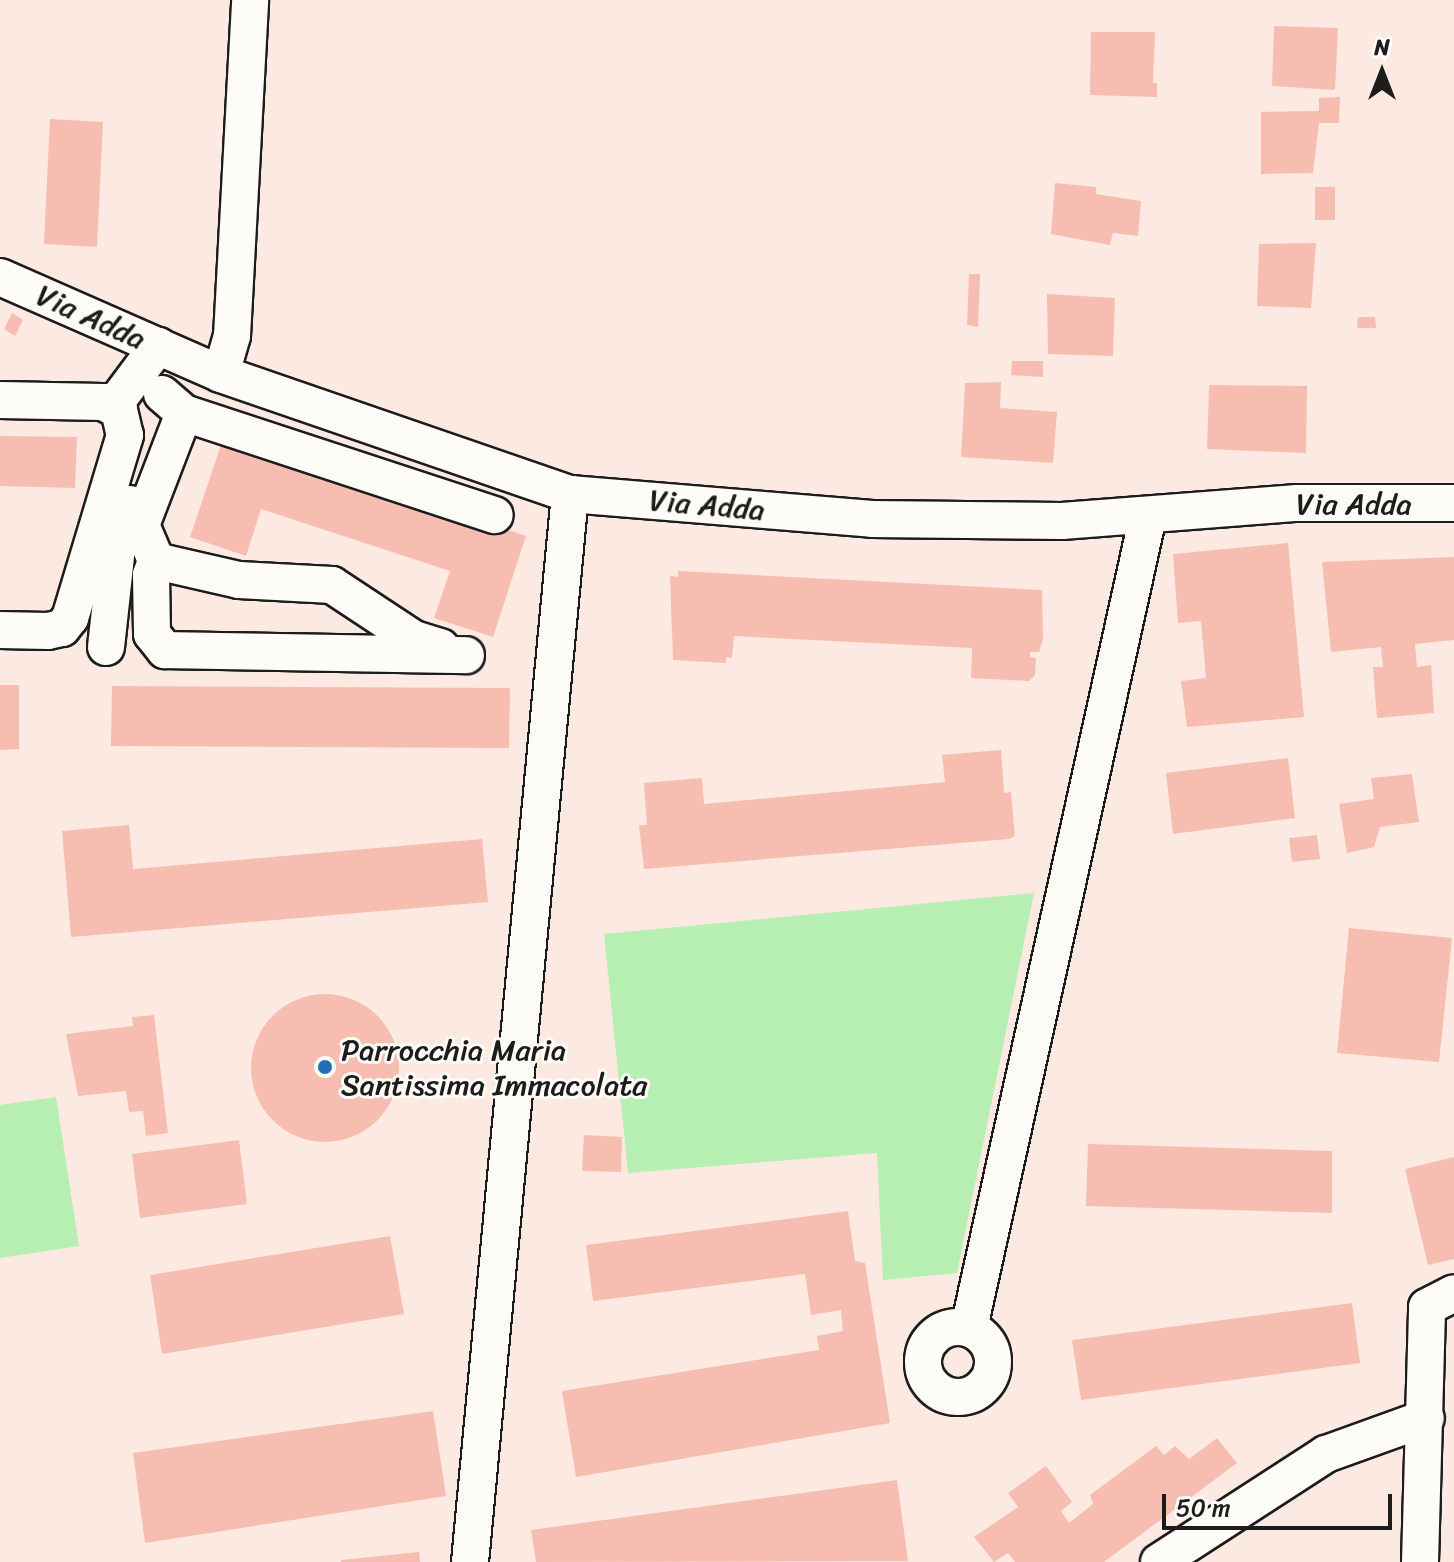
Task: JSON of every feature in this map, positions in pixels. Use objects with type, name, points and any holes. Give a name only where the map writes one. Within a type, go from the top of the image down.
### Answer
[{"type":"street","points":[[221,374],[232,336],[250,0]]},
{"type":"street","name":"Via Adda","points":[[0,277],[221,374],[570,494],[872,519],[1062,521],[1297,503],[1454,503]]},
{"type":"street","points":[[156,561],[239,580],[332,585],[414,639],[466,655],[165,650],[152,634],[151,575],[156,561],[141,525],[173,403],[165,349]]},
{"type":"street","points":[[114,405],[165,349]]},
{"type":"street","points":[[0,400],[114,405]]},
{"type":"street","points":[[173,403],[495,515]]},
{"type":"street","points":[[106,647],[117,548],[173,403]]},
{"type":"street","points":[[0,630],[48,631],[62,628],[70,618],[125,435],[114,405]]},
{"type":"street","points":[[470,1562],[570,494]]},
{"type":"street","points":[[969,1328],[1148,516]]},
{"type":"street","points":[[368,655],[374,643],[374,614]]},
{"type":"street","points":[[1420,1562],[1427,1307],[1454,1293]]},
{"type":"street","points":[[1159,1562],[1326,1454],[1426,1418]]},
{"type":"green space","points":[[1034,893],[957,1273],[883,1280],[877,1153],[628,1173],[604,934]]},
{"type":"green space","points":[[56,1097],[79,1246],[0,1258],[0,1105]]},
{"type":"building","points":[[1274,26],[1338,28],[1335,90],[1272,86]]},
{"type":"building","points":[[1091,32],[1155,32],[1153,83],[1157,83],[1157,97],[1090,95]]},
{"type":"building","points":[[1340,97],[1339,123],[1319,123],[1313,173],[1261,174],[1261,112],[1319,111],[1319,98]]},
{"type":"building","points":[[50,119],[103,122],[97,247],[44,244]]},
{"type":"building","points":[[1055,183],[1096,187],[1096,194],[1141,201],[1138,236],[1113,233],[1110,245],[1051,234]]},
{"type":"building","points":[[1315,187],[1335,187],[1335,220],[1315,220]]},
{"type":"building","points":[[1316,243],[1311,308],[1257,306],[1259,244]]},
{"type":"building","points":[[969,274],[980,274],[978,327],[967,325]]},
{"type":"building","points":[[1047,294],[1115,298],[1113,356],[1048,354]]},
{"type":"building","points":[[12,313],[23,320],[15,336],[4,329]]},
{"type":"building","points":[[1358,317],[1375,317],[1376,328],[1357,328]]},
{"type":"building","points":[[1012,361],[1043,361],[1043,377],[1011,375]]},
{"type":"building","points":[[1001,382],[1000,408],[1057,412],[1053,463],[961,457],[965,383]]},
{"type":"building","points":[[1209,385],[1307,386],[1306,453],[1207,449]]},
{"type":"building","points":[[0,436],[77,437],[75,488],[0,486]]},
{"type":"building","points":[[224,436],[526,536],[493,637],[434,618],[450,571],[261,509],[246,556],[190,537]]},
{"type":"building","points":[[1288,543],[1304,717],[1187,727],[1181,681],[1206,678],[1201,621],[1178,623],[1173,554]]},
{"type":"building","points":[[1454,557],[1454,640],[1415,644],[1417,667],[1431,665],[1434,713],[1377,718],[1373,667],[1383,667],[1381,647],[1331,652],[1322,562]]},
{"type":"building","points":[[678,571],[1042,590],[1043,639],[1039,652],[1030,652],[1030,657],[1036,658],[1035,675],[1029,681],[971,678],[972,648],[734,636],[732,658],[726,657],[726,663],[673,660],[670,576],[678,577]]},
{"type":"building","points":[[0,685],[19,685],[19,749],[0,750]]},
{"type":"building","points":[[112,686],[510,688],[509,748],[111,746]]},
{"type":"building","points":[[1001,750],[1004,793],[1011,792],[1015,836],[1009,839],[644,869],[639,825],[647,825],[644,783],[702,778],[704,804],[945,782],[942,755]]},
{"type":"building","points":[[1288,758],[1295,818],[1173,834],[1166,773]]},
{"type":"building","points":[[1412,774],[1419,822],[1380,827],[1374,847],[1347,853],[1339,804],[1374,799],[1371,778]]},
{"type":"building","points":[[129,825],[133,869],[482,839],[488,902],[71,937],[62,831]]},
{"type":"building","points":[[1317,835],[1320,859],[1292,862],[1289,838]]},
{"type":"building","points":[[1349,928],[1452,938],[1439,1062],[1337,1053]]},
{"type":"building","name":"Parrocchia Maria Santissima Immacolata","points":[[325,994],[353,1000],[377,1016],[393,1040],[399,1068],[393,1096],[377,1120],[353,1136],[325,1142],[297,1136],[273,1120],[257,1096],[251,1068],[257,1040],[273,1016],[297,1000]]},
{"type":"building","points":[[154,1015],[168,1133],[146,1136],[143,1111],[129,1112],[126,1091],[78,1096],[66,1034],[133,1026],[132,1017]]},
{"type":"building","points":[[584,1135],[622,1137],[621,1172],[582,1171]]},
{"type":"building","points":[[239,1140],[247,1204],[140,1218],[132,1154]]},
{"type":"building","points":[[1088,1144],[1332,1151],[1332,1213],[1086,1206]]},
{"type":"building","points":[[1454,1157],[1454,1259],[1428,1265],[1405,1169]]},
{"type":"building","points":[[848,1211],[855,1261],[865,1263],[890,1423],[576,1477],[562,1391],[819,1350],[817,1336],[843,1331],[841,1310],[811,1315],[805,1274],[593,1301],[586,1245]]},
{"type":"building","points":[[390,1236],[404,1314],[162,1354],[150,1275]]},
{"type":"building","points":[[1352,1303],[1360,1363],[1081,1400],[1072,1340]]},
{"type":"building","points":[[433,1411],[446,1496],[145,1543],[133,1453]]},
{"type":"building","points":[[1217,1438],[1237,1463],[1104,1562],[1015,1562],[1008,1553],[994,1562],[974,1537],[1018,1507],[1008,1493],[1046,1466],[1072,1502],[1061,1511],[1069,1523],[1093,1504],[1090,1495],[1156,1446],[1164,1455],[1175,1446],[1189,1459]]},
{"type":"building","points":[[897,1480],[908,1561],[536,1562],[531,1530]]},
{"type":"building","points":[[419,1552],[420,1562],[341,1562],[341,1560]]},
{"type":"place","name":"Parrocchia Maria Santissima Immacolata","points":[[325,1067]]}]
